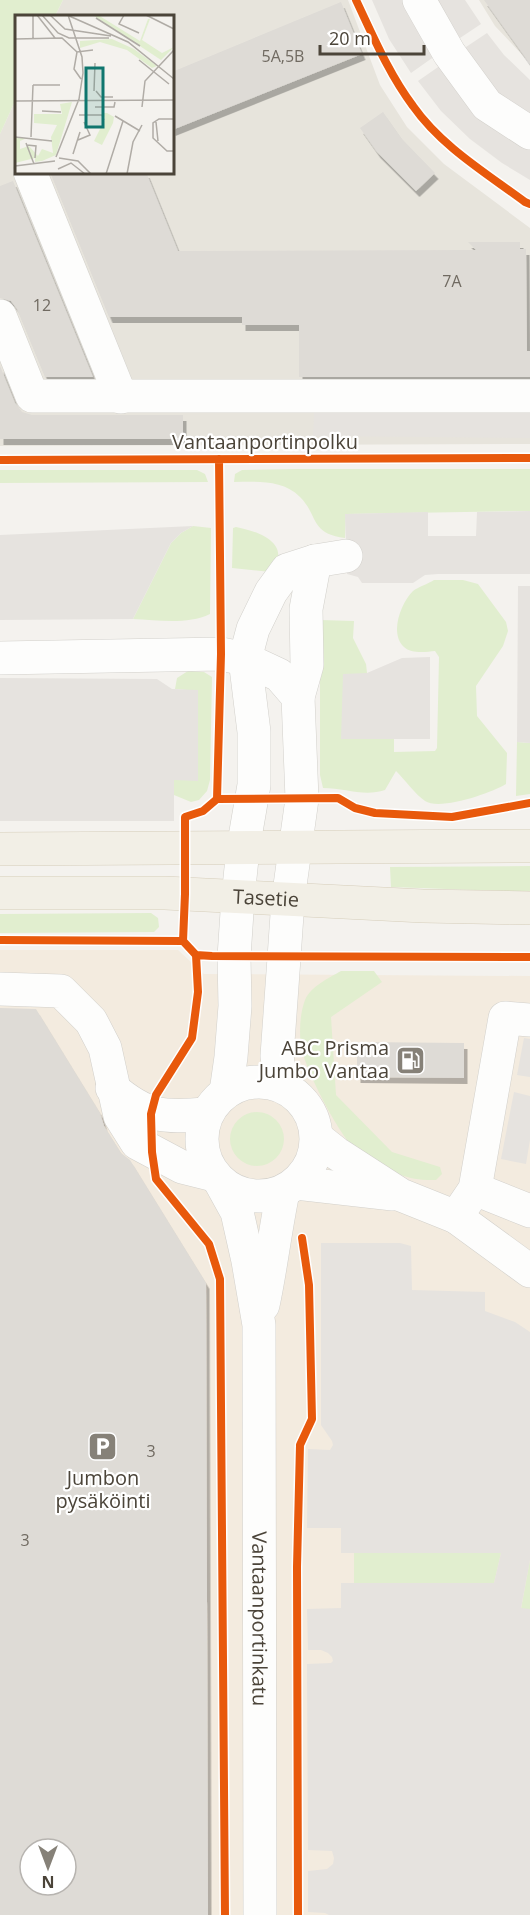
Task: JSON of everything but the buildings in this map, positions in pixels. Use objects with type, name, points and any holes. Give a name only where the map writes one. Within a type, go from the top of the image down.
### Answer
[{"type":"main road","points":[[0,849],[530,846]]},
{"type":"main road","name":"Tasetie","points":[[0,893],[165,893],[423,906],[530,908]]},
{"type":"street","points":[[419,0],[449,53],[487,105],[530,133]]},
{"type":"street","points":[[31,174],[121,397]]},
{"type":"street","points":[[0,316],[32,396],[530,396]]},
{"type":"street","points":[[245,659],[253,629],[271,592],[287,570],[331,558],[306,609],[307,665],[298,697],[302,799],[288,900],[277,1056],[281,1085]]},
{"type":"street","points":[[0,658],[221,654],[245,659],[279,675],[298,697]]},
{"type":"street","name":"Vantaanportinkatu","points":[[245,659],[254,732],[254,785],[243,849],[238,897],[231,1057],[216,1103],[201,1137],[204,1158],[237,1212],[259,1325],[260,1915]]},
{"type":"street","points":[[0,989],[61,991],[91,1021],[105,1048],[120,1116],[136,1143],[182,1167],[217,1179],[238,1192],[257,1196],[289,1188],[401,1195]]},
{"type":"street","points":[[456,1217],[475,1189],[518,1019]]},
{"type":"street","points":[[112,1088],[128,1102],[151,1114],[178,1117],[216,1103],[240,1084],[260,1081],[281,1085],[306,1105],[314,1123],[317,1138],[336,1154],[401,1195],[456,1217],[530,1271]]},
{"type":"street","name":"Vantaanportinkatu","points":[[259,1325],[272,1261],[273,1244],[289,1188],[309,1168],[316,1149],[317,1138]]},
{"type":"street","points":[[475,1189],[530,1211]]},
{"type":"shaded area","points":[[63,0],[348,0],[380,85],[407,127],[444,164],[530,228],[530,444],[0,446],[0,134],[15,101],[15,174],[174,174],[174,15],[56,15]]},
{"type":"shaded area","points":[[372,0],[465,0],[481,24],[457,40],[463,49],[487,33],[504,55],[530,80],[530,180],[470,139],[441,111],[418,81],[441,65],[435,56],[411,73],[389,39]]},
{"type":"shaded area","points":[[479,0],[530,0],[530,63],[495,26]]},
{"type":"shaded area","points":[[315,396],[530,396],[530,438],[313,436]]},
{"type":"shaded area","points":[[530,511],[530,574],[438,574],[425,575],[413,583],[362,583],[358,577],[347,574],[345,514],[428,512],[428,536],[476,536],[477,512]]},
{"type":"shaded area","points":[[193,526],[171,543],[133,619],[0,620],[0,535]]},
{"type":"shaded area","points":[[518,586],[530,586],[530,743],[517,742]]},
{"type":"shaded area","points":[[430,657],[430,739],[341,739],[343,674],[367,673],[402,658]]},
{"type":"shaded area","points":[[0,678],[157,679],[172,689],[198,690],[198,781],[174,780],[174,821],[0,821]]},
{"type":"shaded area","points":[[0,950],[178,950],[204,974],[530,976],[530,1915],[0,1915]]},
{"type":"shaded area","points":[[524,1038],[530,1039],[530,1077],[517,1075]]},
{"type":"shaded area","points":[[514,1092],[530,1096],[530,1140],[526,1164],[501,1159]]},
{"type":"shaded area","points":[[321,1243],[400,1243],[411,1246],[412,1290],[485,1292],[485,1311],[515,1322],[530,1332],[530,1560],[521,1608],[530,1609],[530,1915],[329,1915],[308,1912],[308,1871],[327,1869],[333,1864],[334,1858],[332,1851],[308,1850],[307,1664],[333,1661],[328,1653],[321,1650],[308,1650],[307,1609],[341,1608],[341,1583],[494,1583],[501,1553],[341,1553],[341,1528],[307,1528],[308,1449],[330,1450],[333,1445],[321,1425]]},
{"type":"green space","points":[[0,0],[63,0],[56,15],[15,15],[15,101],[0,134]]},
{"type":"green space","points":[[530,469],[530,511],[346,514],[345,538],[334,536],[320,528],[306,504],[293,491],[277,484],[234,482],[235,474],[242,470]]},
{"type":"green space","points":[[0,470],[197,470],[205,474],[208,482],[0,483]]},
{"type":"green space","points":[[193,526],[211,528],[210,614],[182,621],[133,619],[171,543]]},
{"type":"green space","points":[[233,528],[264,536],[275,546],[278,559],[271,572],[232,568]]},
{"type":"green space","points":[[434,580],[463,580],[478,584],[506,622],[508,631],[503,646],[476,686],[477,716],[507,753],[506,784],[478,796],[442,804],[425,801],[396,771],[385,790],[377,792],[323,788],[320,775],[320,620],[354,621],[353,638],[366,664],[367,673],[341,738],[394,739],[394,752],[435,751],[437,748],[439,657],[435,651],[419,652],[407,649],[397,634],[398,618],[404,603],[413,591]]},
{"type":"green space","points":[[188,671],[204,672],[212,677],[210,780],[207,791],[199,800],[191,802],[174,795],[174,780],[198,780],[198,691],[175,689],[177,678]]},
{"type":"green space","points":[[517,742],[530,743],[530,794],[516,796]]},
{"type":"green space","points":[[530,866],[530,892],[391,887],[390,867]]},
{"type":"green space","points":[[151,913],[158,918],[159,927],[154,932],[0,933],[0,914]]},
{"type":"green space","points":[[341,971],[374,971],[382,982],[331,1017],[336,1095],[392,1152],[440,1167],[442,1174],[436,1180],[402,1175],[358,1151],[349,1143],[332,1117],[315,1084],[301,1045],[302,1011],[311,991]]},
{"type":"green space","points":[[257,1112],[267,1114],[276,1120],[282,1129],[284,1139],[282,1149],[276,1158],[267,1164],[257,1166],[247,1164],[238,1158],[232,1149],[230,1139],[232,1129],[238,1120],[247,1114]]},
{"type":"green space","points":[[354,1553],[501,1553],[494,1583],[354,1583]]},
{"type":"green space","points":[[530,1560],[530,1609],[521,1609]]},
{"type":"cycle path","points":[[356,0],[389,68],[404,94],[424,120],[465,158],[530,204]]},
{"type":"cycle path","name":"Vantaanportinpolku","points":[[0,460],[530,458]]},
{"type":"cycle path","name":"Vantaanportinpolku","points":[[217,799],[221,654],[219,459]]},
{"type":"cycle path","points":[[183,941],[185,817],[203,811],[217,799],[338,798],[355,808],[375,813],[452,817],[530,803]]},
{"type":"cycle path","points":[[0,940],[183,941],[196,955],[212,956],[530,957]]},
{"type":"cycle path","points":[[196,955],[198,992],[192,1038],[156,1095],[151,1114],[152,1152],[156,1179],[209,1244],[220,1279],[225,1915]]},
{"type":"cycle path","points":[[298,1915],[297,1567],[300,1445],[312,1419],[309,1285],[302,1238]]},
{"type":"place","name":"ABC Prisma Jumbo Vantaa","points":[[410,1060]]},
{"type":"place","name":"Jumbon pysäköinti","points":[[103,1447]]}]
